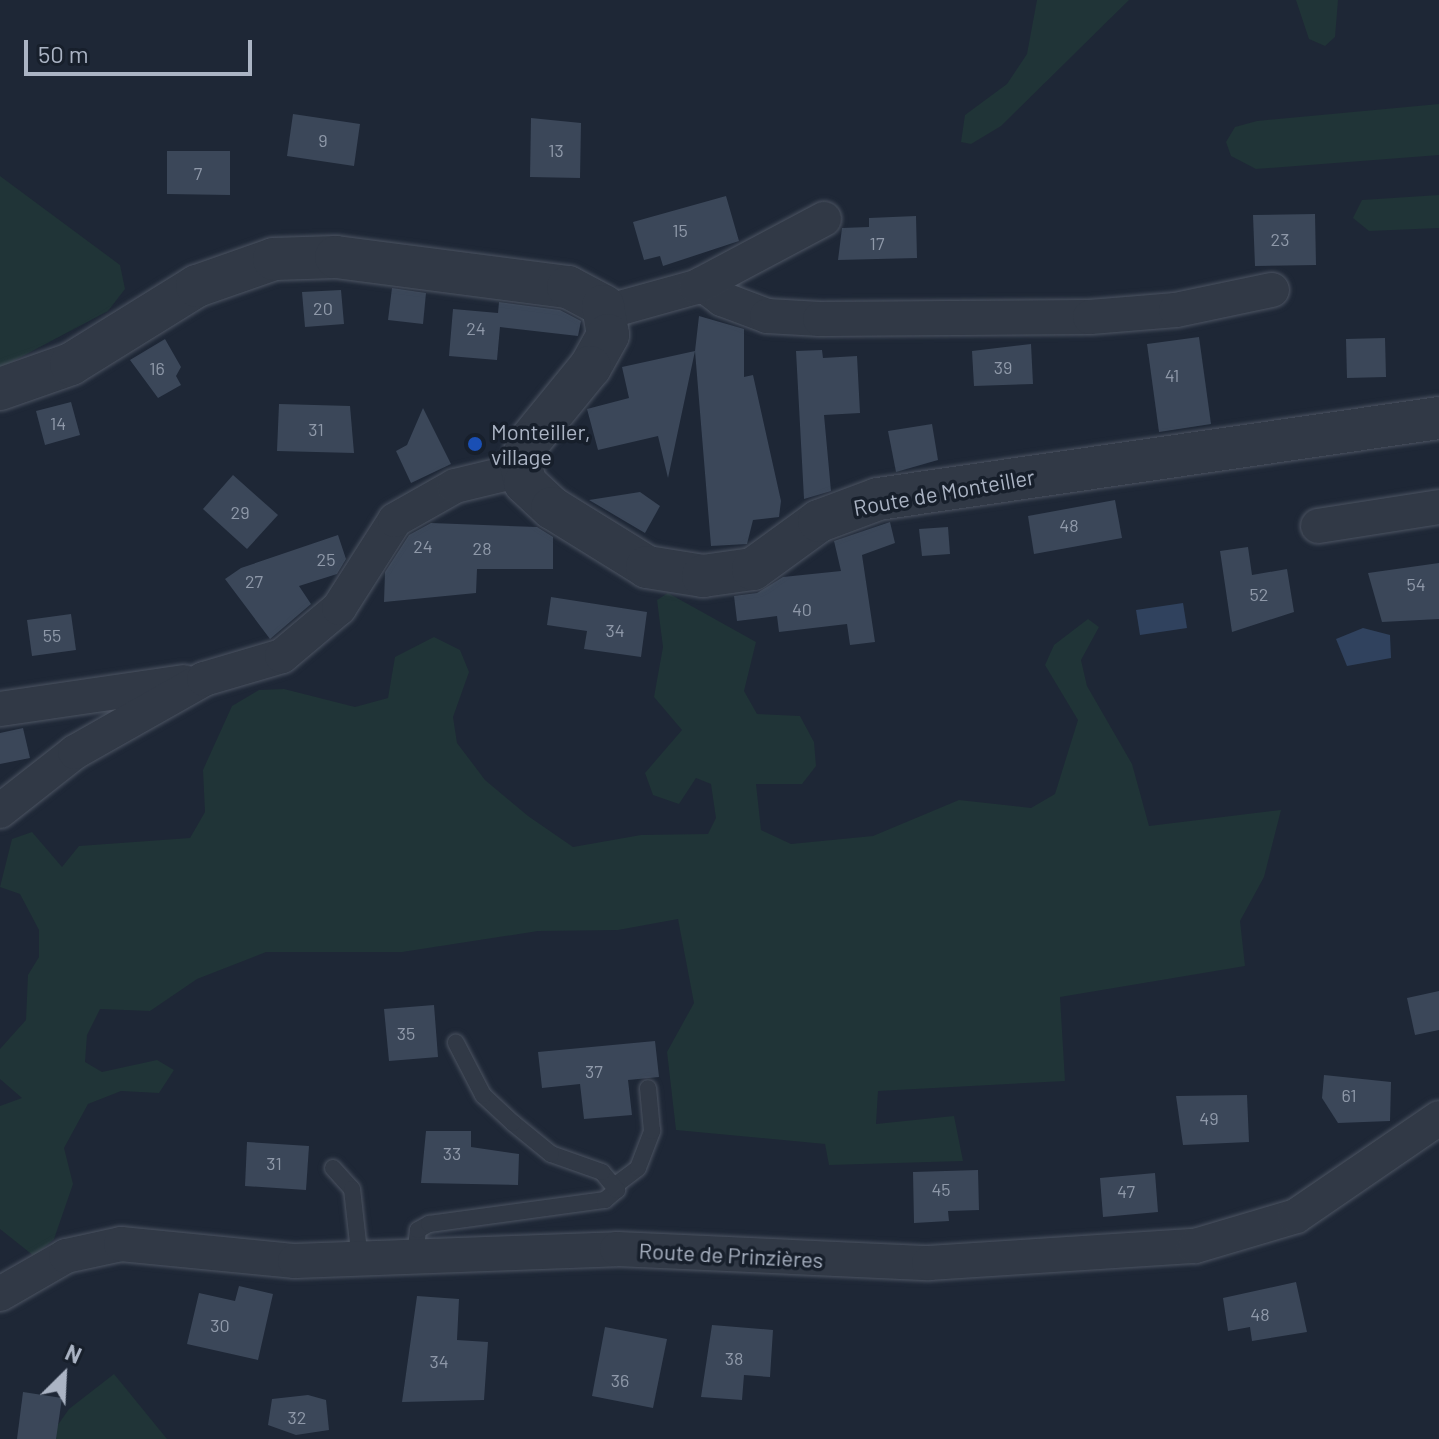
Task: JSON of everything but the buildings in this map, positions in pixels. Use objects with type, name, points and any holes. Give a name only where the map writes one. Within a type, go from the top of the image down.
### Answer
[{"type":"street","points":[[606,312],[702,284],[824,219]]},
{"type":"street","points":[[0,389],[71,364],[197,286],[294,256],[568,287],[591,296],[606,312],[608,335],[599,354],[533,434],[521,470],[455,486],[395,520],[339,608],[282,656],[204,679],[0,709]]},
{"type":"street","points":[[702,284],[722,299],[767,316],[830,320],[1090,317],[1176,310],[1272,290]]},
{"type":"street","name":"Route de Monteiller","points":[[521,470],[533,493],[552,508],[647,567],[722,576],[766,563],[819,521],[878,499],[1439,418]]},
{"type":"street","points":[[1318,526],[1439,507]]},
{"type":"street","points":[[0,811],[75,752],[204,679]]},
{"type":"street","name":"Route de Prinzières","points":[[0,1294],[53,1261],[107,1245],[166,1245],[266,1260],[360,1260],[617,1249],[929,1263],[1195,1246],[1296,1216],[1439,1118]]},
{"type":"lane","points":[[456,1043],[483,1095],[513,1123],[551,1154],[617,1184]]},
{"type":"lane","points":[[415,1258],[418,1230],[429,1224],[605,1200],[617,1184],[638,1168],[652,1131],[648,1088]]},
{"type":"lane","points":[[333,1168],[352,1189],[360,1260]]},
{"type":"green space","points":[[1037,0],[1129,0],[1001,126],[971,144],[961,142],[965,115],[1007,84],[1027,54]]},
{"type":"green space","points":[[1296,0],[1338,0],[1335,37],[1325,46],[1309,39]]},
{"type":"green space","points":[[1439,104],[1439,155],[1256,169],[1231,156],[1226,142],[1235,127],[1257,121]]},
{"type":"green space","points":[[0,176],[120,265],[125,289],[108,311],[0,368]]},
{"type":"green space","points":[[1439,195],[1439,228],[1369,231],[1353,218],[1362,200]]},
{"type":"green space","points":[[668,593],[756,642],[744,691],[757,714],[800,716],[814,742],[816,766],[802,784],[756,784],[761,830],[791,844],[873,836],[959,800],[1031,808],[1055,794],[1078,720],[1045,665],[1054,645],[1088,619],[1099,627],[1081,660],[1087,686],[1132,764],[1149,826],[1281,810],[1264,877],[1240,921],[1245,966],[1060,997],[1065,1081],[878,1091],[876,1124],[954,1116],[963,1161],[829,1165],[825,1144],[676,1130],[667,1052],[694,1003],[678,919],[618,930],[538,931],[402,952],[266,952],[197,979],[150,1011],[100,1009],[87,1035],[85,1062],[102,1072],[157,1060],[174,1070],[159,1093],[121,1091],[88,1104],[64,1148],[73,1184],[54,1239],[34,1256],[0,1229],[0,1106],[22,1098],[0,1079],[0,1049],[26,1020],[28,975],[39,957],[39,930],[20,894],[0,887],[12,839],[32,832],[62,867],[79,846],[190,838],[205,812],[203,770],[232,706],[259,690],[284,689],[355,707],[388,698],[395,657],[434,637],[460,650],[469,672],[453,717],[457,743],[485,780],[528,816],[573,847],[641,835],[708,834],[716,818],[711,784],[696,778],[679,804],[653,795],[645,773],[682,730],[654,697],[663,647],[657,600]]},
{"type":"green space","points":[[114,1374],[167,1439],[48,1439],[69,1409]]},
{"type":"water","points":[[1183,603],[1187,628],[1140,635],[1136,610]]},
{"type":"water","points":[[1363,628],[1390,635],[1391,658],[1347,666],[1336,639]]},
{"type":"place","name":"Monteiller, village","points":[[475,444]]}]
